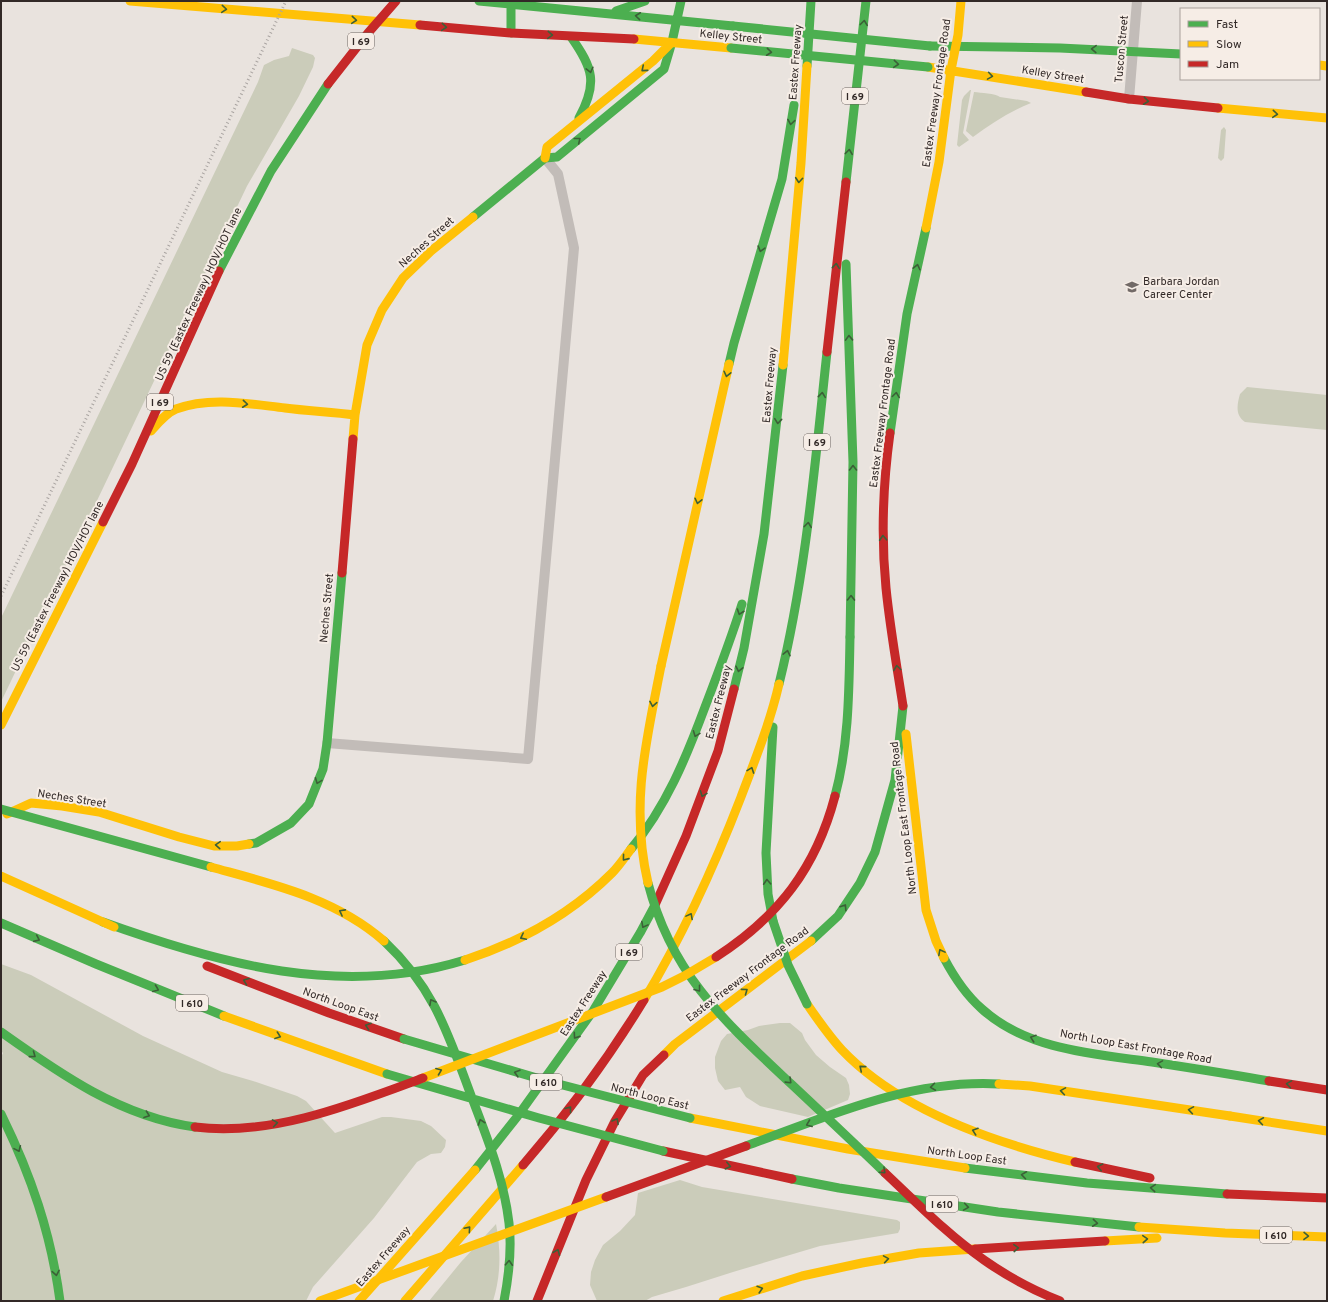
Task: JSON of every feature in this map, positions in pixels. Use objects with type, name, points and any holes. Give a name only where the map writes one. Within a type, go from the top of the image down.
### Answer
[{"type":"main road","name":"Kelley Street","points":[[130,1],[511,33],[672,42],[928,67],[1129,99],[1327,118]]},
{"type":"main road","name":"US 59 (Eastex Freeway) HOV/HOT lane","points":[[1,725],[132,464],[218,273],[271,171],[328,84],[368,33],[396,1]]},
{"type":"main road","name":"Kelley Street","points":[[479,1],[930,46],[956,45],[1133,50],[1180,54]]},
{"type":"main road","points":[[610,13],[645,1]]},
{"type":"main road","points":[[672,42],[681,1]]},
{"type":"main road","points":[[811,1],[782,179],[734,343],[661,666],[643,762],[639,822],[644,860],[653,901],[669,941],[678,960],[706,999],[844,1134],[959,1241],[1000,1271],[1036,1291],[1060,1301]]},
{"type":"main road","name":"Eastex Freeway","points":[[359,1301],[472,1173],[517,1117],[593,1011],[640,933],[674,866],[700,803],[727,720],[744,648],[764,534],[784,360],[801,163],[811,1]]},
{"type":"main road","name":"I 69","points":[[405,1301],[542,1143],[604,1062],[640,1005],[676,942],[708,879],[721,850],[748,778],[777,691],[793,623],[804,558],[866,1]]},
{"type":"main road","name":"Eastex Freeway Frontage Road","points":[[537,1301],[586,1180],[615,1121],[643,1075],[675,1044],[808,944],[838,916],[860,883],[875,852],[895,780],[903,706],[886,588],[883,528],[886,466],[907,314],[929,216],[939,162],[961,1]]},
{"type":"main road","points":[[511,3],[511,33]]},
{"type":"main road","points":[[571,37],[584,55],[590,68],[592,80],[590,95],[577,122]]},
{"type":"main road","name":"Neches Street","points":[[545,158],[547,147],[653,61],[672,42]]},
{"type":"main road","name":"Neches Street","points":[[1,817],[31,803],[62,806],[99,812],[179,837],[214,846],[237,846],[256,843],[291,823],[309,804],[322,769],[327,743],[355,415],[367,345],[382,310],[403,278],[431,251],[545,158],[557,157],[664,69],[672,42]]},
{"type":"main road","points":[[1,1032],[49,1066],[86,1088],[127,1108],[154,1118],[204,1128],[232,1128],[286,1121],[363,1100],[662,987],[709,963],[756,927],[784,898],[798,881],[810,862],[826,826],[841,772],[847,720],[853,462],[844,191]]},
{"type":"main road","points":[[143,439],[160,420],[175,410],[195,404],[234,403],[355,415]]},
{"type":"main road","points":[[103,922],[159,942],[244,965],[301,975],[355,976],[419,971],[453,964],[490,952],[514,942],[544,926],[571,909],[618,867],[644,833],[663,804],[685,761],[716,680],[742,606],[764,534]]},
{"type":"main road","points":[[777,691],[770,762],[766,853],[768,894],[773,921],[788,965],[807,1004],[834,1042],[864,1070],[887,1087],[913,1104],[960,1126],[1027,1148],[1077,1162],[1173,1183],[1248,1196]]},
{"type":"main road","name":"North Loop East Frontage Road","points":[[903,706],[926,910],[939,949],[952,971],[970,996],[981,1008],[996,1020],[1011,1029],[1031,1038],[1077,1050],[1327,1090]]},
{"type":"main road","points":[[1,810],[292,890],[327,904],[350,916],[370,930],[392,949],[421,983],[435,1007],[459,1061],[489,1145],[503,1193],[509,1222],[509,1271],[504,1301]]},
{"type":"main road","name":"North Loop East","points":[[1,876],[176,953],[329,1013],[480,1063],[621,1102],[766,1134],[844,1148],[1001,1172],[1098,1184],[1248,1196],[1327,1198]]},
{"type":"main road","name":"I 610","points":[[1,923],[133,979],[309,1048],[387,1074],[539,1118],[663,1151],[752,1171],[839,1188],[991,1211],[1113,1225],[1225,1233],[1327,1237]]},
{"type":"main road","points":[[320,1301],[845,1110],[891,1095],[914,1090],[958,1084],[1006,1083],[1327,1131]]},
{"type":"main road","points":[[1,1114],[27,1168],[40,1205],[52,1249],[60,1301]]},
{"type":"main road","points":[[723,1301],[802,1276],[862,1262],[919,1253],[1225,1233]]},
{"type":"street","name":"Tuscon Street","points":[[1129,99],[1137,1]]},
{"type":"street","points":[[327,743],[528,759],[574,248],[558,174],[545,158]]},
{"type":"green space","points":[[292,48],[313,55],[315,58],[313,67],[299,96],[247,186],[1,702],[1,618],[258,82],[264,65],[274,60],[289,56]]},
{"type":"green space","points":[[970,90],[963,133],[969,140],[959,147],[957,145],[962,100]]},
{"type":"green space","points":[[974,92],[991,94],[1031,103],[1000,118],[973,137],[966,131]]},
{"type":"green space","points":[[1224,127],[1226,130],[1224,158],[1221,161],[1218,158],[1221,130]]},
{"type":"green space","points":[[1247,387],[1327,395],[1327,430],[1245,422],[1238,413],[1238,406],[1240,394]]},
{"type":"green space","points":[[1,964],[31,975],[143,1036],[222,1072],[297,1096],[306,1101],[335,1133],[382,1117],[391,1117],[421,1121],[431,1126],[446,1140],[445,1147],[441,1153],[431,1154],[417,1162],[374,1218],[313,1287],[306,1301],[1,1301],[1,1057],[3,1053],[1,1051]]},
{"type":"green space","points":[[790,1023],[802,1033],[805,1040],[816,1055],[846,1078],[849,1085],[850,1094],[848,1100],[808,1117],[760,1106],[746,1097],[740,1087],[725,1090],[718,1081],[715,1068],[715,1057],[721,1041],[727,1034],[748,1030],[759,1026]]},
{"type":"green space","points":[[680,1180],[702,1187],[897,1220],[900,1222],[900,1229],[898,1233],[820,1246],[652,1297],[645,1301],[597,1301],[590,1285],[591,1272],[595,1260],[603,1245],[620,1231],[635,1215],[638,1193]]},
{"type":"green space","points":[[496,1224],[499,1243],[499,1273],[493,1301],[429,1301],[461,1262]]},
{"type":"railway","points":[[1,596],[286,1]]},
{"type":"traffic: fast","points":[[479,1],[733,26]]},
{"type":"traffic: fast","points":[[511,1],[511,33]]},
{"type":"traffic: fast","points":[[616,11],[645,1]]},
{"type":"traffic: fast","points":[[473,217],[545,158],[557,157],[664,69],[672,42],[681,1]]},
{"type":"traffic: fast","points":[[807,66],[811,1]]},
{"type":"traffic: fast","points":[[846,182],[866,1]]},
{"type":"traffic: fast","points":[[733,26],[930,46]]},
{"type":"traffic: fast","points":[[571,37],[588,67],[591,85],[589,95],[579,118]]},
{"type":"traffic: fast","points":[[930,46],[1060,48],[1180,54]]},
{"type":"traffic: fast","points":[[731,48],[928,67]]},
{"type":"traffic: fast","points":[[219,271],[271,171],[328,84]]},
{"type":"traffic: fast","points":[[729,364],[782,179],[794,105]]},
{"type":"traffic: fast","points":[[890,433],[907,314],[926,228]]},
{"type":"traffic: fast","points":[[846,264],[853,462],[850,637]]},
{"type":"traffic: fast","points":[[779,684],[796,602],[809,519],[827,352]]},
{"type":"traffic: fast","points":[[734,689],[744,648],[764,534],[783,365]]},
{"type":"traffic: fast","points":[[249,844],[256,843],[291,823],[309,804],[323,769],[327,743],[342,573]]},
{"type":"traffic: fast","points":[[631,849],[655,816],[674,781],[698,726],[720,669],[742,604]]},
{"type":"traffic: fast","points":[[835,796],[840,776],[846,737],[849,697],[850,637]]},
{"type":"traffic: fast","points":[[811,941],[838,916],[860,883],[875,852],[895,780],[903,706]]},
{"type":"traffic: fast","points":[[773,727],[766,853],[768,894],[773,921]]},
{"type":"traffic: fast","points":[[1,809],[211,867]]},
{"type":"traffic: fast","points":[[648,883],[658,915],[670,943],[685,969],[702,993],[721,1015],[764,1059],[885,1173]]},
{"type":"traffic: fast","points":[[475,1170],[517,1117],[593,1011],[655,905]]},
{"type":"traffic: fast","points":[[773,921],[788,965],[807,1004]]},
{"type":"traffic: fast","points":[[103,922],[192,951],[237,962],[282,971],[327,976],[373,976],[419,971],[465,960]]},
{"type":"traffic: fast","points":[[1,923],[96,964],[224,1016]]},
{"type":"traffic: fast","points":[[384,941],[416,977],[438,1014],[455,1053],[494,1159],[507,1207],[510,1233],[510,1262],[504,1301]]},
{"type":"traffic: fast","points":[[944,958],[961,985],[982,1009],[1000,1023],[1041,1042],[1085,1053],[1167,1064],[1269,1081]]},
{"type":"traffic: fast","points":[[1,1032],[92,1092],[142,1114],[168,1122],[195,1127]]},
{"type":"traffic: fast","points":[[404,1039],[547,1081],[690,1118]]},
{"type":"traffic: fast","points":[[387,1074],[539,1118],[663,1151]]},
{"type":"traffic: fast","points":[[746,1146],[839,1112],[901,1094],[933,1087],[966,1084],[999,1084]]},
{"type":"traffic: fast","points":[[1,1114],[22,1159],[38,1205],[51,1252],[60,1301]]},
{"type":"traffic: fast","points":[[965,1168],[1087,1183],[1227,1194]]},
{"type":"traffic: fast","points":[[792,1179],[839,1188],[998,1212],[1139,1227]]},
{"type":"traffic: slow","points":[[130,1],[420,25]]},
{"type":"traffic: slow","points":[[926,228],[939,162],[951,70],[958,35],[961,1]]},
{"type":"traffic: slow","points":[[634,39],[731,48]]},
{"type":"traffic: slow","points":[[545,158],[547,147],[653,61],[670,44]]},
{"type":"traffic: slow","points":[[1320,65],[1327,66]]},
{"type":"traffic: slow","points":[[783,365],[801,163],[807,66]]},
{"type":"traffic: slow","points":[[928,67],[1086,92]]},
{"type":"traffic: slow","points":[[1218,108],[1327,118]]},
{"type":"traffic: slow","points":[[353,439],[355,415],[367,345],[382,310],[403,278],[431,251],[473,217]]},
{"type":"traffic: slow","points":[[661,666],[729,364]]},
{"type":"traffic: slow","points":[[151,431],[162,418],[172,411],[189,405],[202,403],[244,403],[355,415]]},
{"type":"traffic: slow","points":[[1,725],[103,522]]},
{"type":"traffic: slow","points":[[648,883],[640,827],[640,800],[642,774],[650,721],[661,666]]},
{"type":"traffic: slow","points":[[644,1000],[685,926],[720,849],[762,741],[779,684]]},
{"type":"traffic: slow","points":[[906,734],[926,910],[936,941],[944,958]]},
{"type":"traffic: slow","points":[[7,814],[31,803],[62,806],[99,812],[179,837],[214,846],[237,846],[249,844]]},
{"type":"traffic: slow","points":[[465,960],[505,945],[562,914],[596,888],[612,873],[631,849]]},
{"type":"traffic: slow","points":[[211,867],[302,894],[324,903],[365,926],[384,941]]},
{"type":"traffic: slow","points":[[1,876],[114,927]]},
{"type":"traffic: slow","points":[[664,1055],[675,1044],[811,941]]},
{"type":"traffic: slow","points":[[423,1078],[662,987],[716,957]]},
{"type":"traffic: slow","points":[[807,1004],[828,1034],[842,1050],[865,1072],[892,1091],[950,1122],[1013,1145],[1075,1162]]},
{"type":"traffic: slow","points":[[224,1016],[387,1074]]},
{"type":"traffic: slow","points":[[999,1084],[1030,1086],[1230,1116]]},
{"type":"traffic: slow","points":[[1230,1116],[1327,1131]]},
{"type":"traffic: slow","points":[[690,1118],[848,1149],[965,1168]]},
{"type":"traffic: slow","points":[[405,1301],[523,1165]]},
{"type":"traffic: slow","points":[[359,1301],[475,1170]]},
{"type":"traffic: slow","points":[[320,1301],[606,1197]]},
{"type":"traffic: slow","points":[[1139,1227],[1225,1233],[1327,1237]]},
{"type":"traffic: slow","points":[[1105,1241],[1157,1238]]},
{"type":"traffic: slow","points":[[723,1301],[802,1276],[862,1263],[919,1253],[975,1249]]},
{"type":"traffic: jam","points":[[328,84],[368,33],[396,1]]},
{"type":"traffic: jam","points":[[420,25],[511,33],[634,39]]},
{"type":"traffic: jam","points":[[1086,92],[1129,99],[1218,108]]},
{"type":"traffic: jam","points":[[827,352],[846,182]]},
{"type":"traffic: jam","points":[[103,522],[132,464],[219,271]]},
{"type":"traffic: jam","points":[[890,433],[884,510],[884,569],[903,706]]},
{"type":"traffic: jam","points":[[342,573],[353,439]]},
{"type":"traffic: jam","points":[[655,905],[686,836],[718,751],[734,689]]},
{"type":"traffic: jam","points":[[716,957],[758,925],[792,888],[806,868],[817,846],[827,822],[835,796]]},
{"type":"traffic: jam","points":[[207,966],[329,1013],[404,1039]]},
{"type":"traffic: jam","points":[[523,1165],[556,1126],[587,1085],[644,1000]]},
{"type":"traffic: jam","points":[[537,1301],[586,1180],[615,1121],[643,1075],[664,1055]]},
{"type":"traffic: jam","points":[[195,1127],[224,1129],[282,1123],[340,1108],[423,1078]]},
{"type":"traffic: jam","points":[[1269,1081],[1327,1090]]},
{"type":"traffic: jam","points":[[606,1197],[746,1146]]},
{"type":"traffic: jam","points":[[663,1151],[792,1179]]},
{"type":"traffic: jam","points":[[1075,1162],[1150,1178]]},
{"type":"traffic: jam","points":[[885,1173],[933,1218],[971,1250],[1011,1278],[1060,1301]]},
{"type":"traffic: jam","points":[[1227,1194],[1327,1198]]},
{"type":"traffic: jam","points":[[975,1249],[1105,1241]]},
{"type":"place","name":"Barbara Jordan Career Center","points":[[1132,287]]}]
